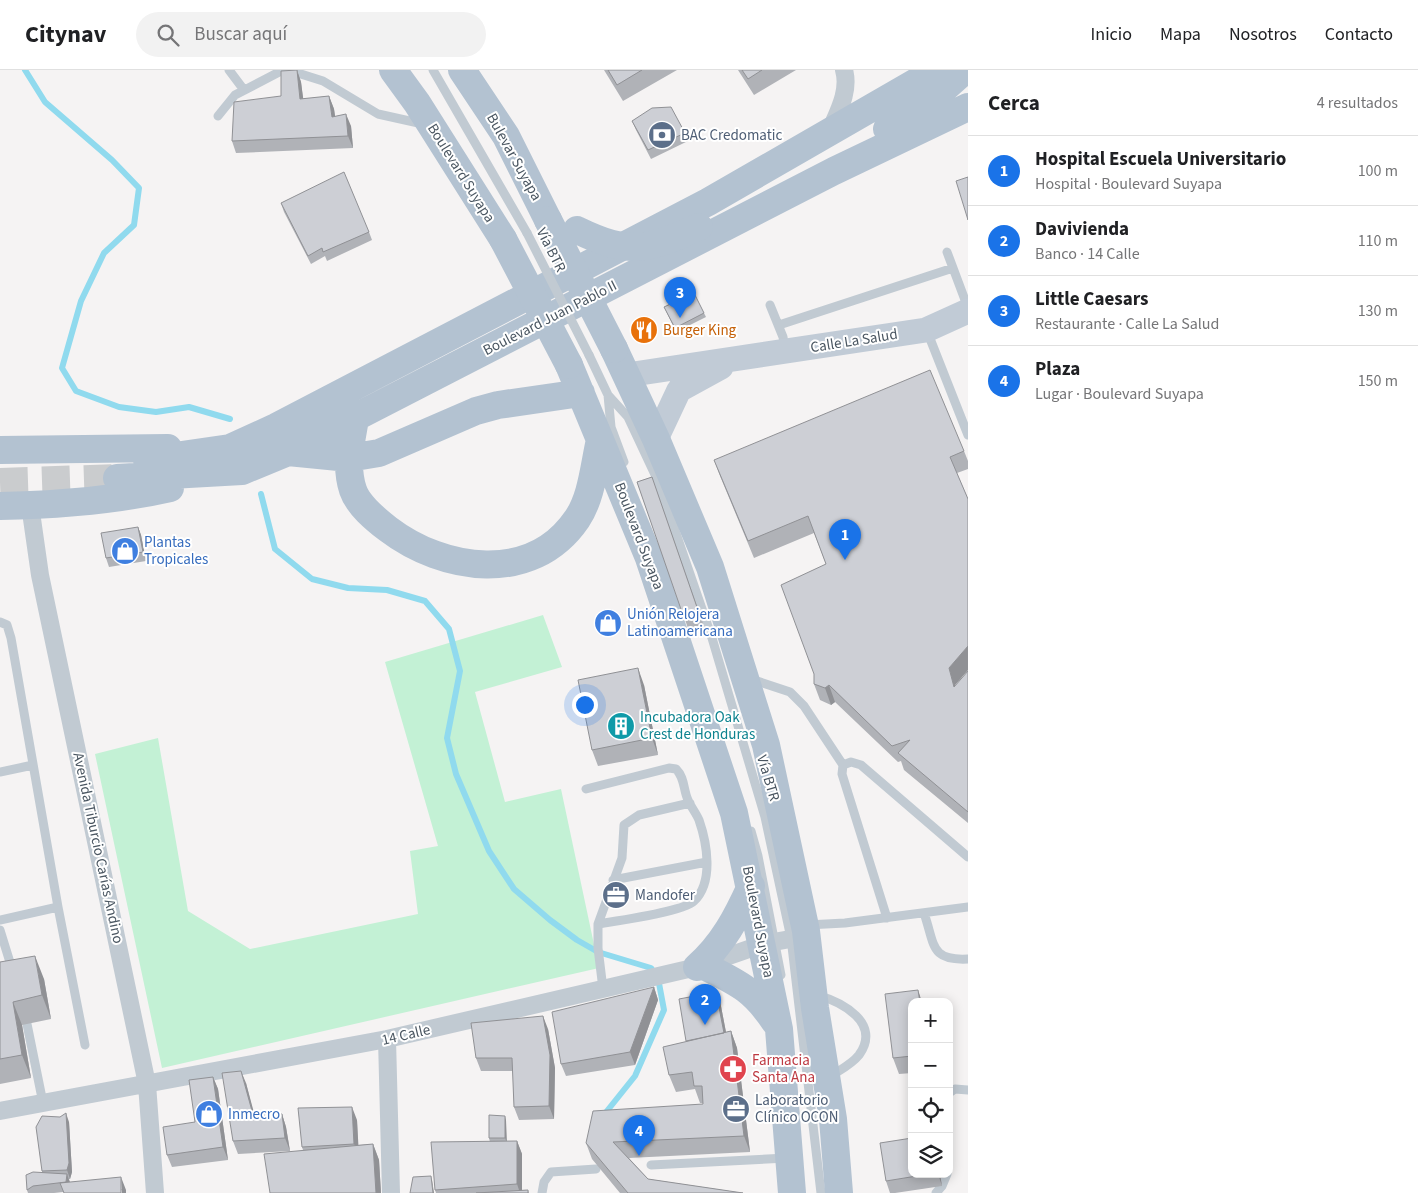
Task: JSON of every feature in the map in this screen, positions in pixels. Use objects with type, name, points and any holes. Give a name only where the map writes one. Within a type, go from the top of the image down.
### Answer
[{"type":"main road","name":"Boulevard Suyapa","points":[[393,70],[431,125],[479,202],[526,231],[591,357],[627,375],[710,567],[766,745],[788,937],[786,1030],[792,1193]]},
{"type":"main road","points":[[415,70],[471,153],[479,168],[482,180],[479,202]]},
{"type":"main road","name":"Bulevar Suyapa","points":[[462,70],[506,136],[529,180],[526,231]]},
{"type":"main road","points":[[529,180],[576,230],[601,242],[629,248],[641,248],[659,244],[699,227],[895,125],[929,102],[965,70]]},
{"type":"main road","name":"Boulevard Juan Pablo II","points":[[236,459],[285,422],[708,202],[830,132],[928,71]]},
{"type":"main road","name":"Boulevard Juan Pablo II","points":[[117,471],[288,452],[834,171],[968,107]]},
{"type":"main road","name":"Boulevard Suyapa","points":[[526,231],[591,357],[581,393],[649,558],[734,813],[751,886],[788,937],[813,994],[833,1119],[839,1193]]},
{"type":"main road","name":"Calle La Salud","points":[[627,375],[656,369],[736,360],[926,330],[968,310]]},
{"type":"main road","name":"Calle La Salud","points":[[656,439],[666,414],[680,390],[736,360]]},
{"type":"main road","points":[[288,452],[349,458],[379,453],[491,407],[581,393]]},
{"type":"main road","points":[[355,419],[349,458],[353,491],[360,503],[380,522],[405,541],[433,555],[461,563],[498,565],[531,557],[561,538],[577,519],[588,498],[600,440]]},
{"type":"main road","points":[[2,444],[236,459]]},
{"type":"main road","points":[[0,506],[129,498],[236,459]]},
{"type":"main road","points":[[751,886],[734,924],[715,952],[700,966],[748,989],[786,1030]]},
{"type":"street","points":[[830,132],[842,104],[847,79],[844,70]]},
{"type":"street","name":"Avenida Tiburcio Carías Andino","points":[[30,505],[40,575],[147,1084],[155,1193]]},
{"type":"street","name":"14 Calle","points":[[0,1111],[387,1039],[670,974],[788,937]]},
{"type":"street","points":[[387,1039],[391,1193]]},
{"type":"lane","points":[[229,70],[244,90]]},
{"type":"lane","points":[[218,116],[235,95],[283,70]]},
{"type":"lane","points":[[288,70],[323,82],[378,114],[431,125]]},
{"type":"lane","name":"Vía BTR","points":[[433,70],[526,231]]},
{"type":"lane","points":[[947,252],[968,310]]},
{"type":"lane","points":[[779,325],[953,268]]},
{"type":"lane","points":[[770,306],[779,325],[786,352]]},
{"type":"lane","points":[[926,330],[968,435]]},
{"type":"lane","name":"Vía BTR","points":[[591,357],[608,395],[628,417],[658,481],[706,620],[765,817],[788,937],[821,1193]]},
{"type":"lane","name":"Vía BTR","points":[[608,395],[611,427],[626,469]]},
{"type":"lane","points":[[641,513],[685,634]]},
{"type":"lane","points":[[0,622],[7,625],[11,638],[58,907],[85,1045]]},
{"type":"lane","points":[[745,678],[790,692],[804,706],[843,765],[842,774],[886,918]]},
{"type":"lane","points":[[843,765],[851,762],[861,765],[968,857]]},
{"type":"lane","points":[[0,772],[33,765]]},
{"type":"lane","points":[[586,790],[669,768],[676,769],[682,774],[690,803],[698,819],[707,862],[700,892],[693,902],[658,913],[598,924]]},
{"type":"lane","points":[[603,989],[598,948],[598,924],[622,858],[624,825],[639,815],[690,803]]},
{"type":"lane","name":"Vía BTR","points":[[748,820],[758,856],[788,937],[783,986]]},
{"type":"lane","points":[[613,880],[707,862]]},
{"type":"lane","points":[[0,920],[58,907]]},
{"type":"lane","points":[[788,937],[886,918],[968,907]]},
{"type":"lane","points":[[924,913],[938,952],[950,960],[968,959]]},
{"type":"lane","points":[[0,930],[17,984]]},
{"type":"lane","points":[[813,994],[832,999],[853,1012],[864,1024],[866,1034],[859,1055],[826,1079]]},
{"type":"lane","points":[[27,1024],[43,1103]]},
{"type":"lane","points":[[953,1090],[968,1090]]},
{"type":"lane","points":[[651,1165],[790,1157]]},
{"type":"lane","points":[[542,1193],[544,1182],[551,1172],[596,1169]]},
{"type":"lane","points":[[936,1193],[945,1178]]},
{"type":"green space","points":[[543,615],[562,667],[475,692],[505,802],[561,789],[599,968],[162,1068],[95,754],[158,738],[188,911],[250,949],[418,914],[410,851],[438,846],[385,662]]},
{"type":"building","points":[[297,70],[300,99],[329,96],[332,117],[346,114],[348,136],[232,141],[234,102],[281,96],[281,71]]},
{"type":"building","points":[[608,70],[642,70],[617,85]]},
{"type":"building","points":[[742,70],[762,70],[748,79]]},
{"type":"building","name":"BAC Credomatic","points":[[671,107],[685,133],[648,150],[632,121],[652,108]]},
{"type":"building","points":[[344,172],[369,232],[323,252],[322,248],[308,256],[281,203]]},
{"type":"building","points":[[968,177],[968,220],[956,181]]},
{"type":"building","points":[[694,293],[704,313],[675,328],[664,307]]},
{"type":"building","name":"Burger King","points":[[646,318],[651,330],[640,334],[635,322]]},
{"type":"building","points":[[930,370],[964,451],[950,457],[968,499],[968,646],[949,668],[954,687],[968,671],[968,812],[898,753],[910,740],[892,746],[829,685],[825,688],[814,684],[814,674],[781,585],[826,564],[808,516],[748,541],[714,460]]},
{"type":"building","points":[[652,477],[699,613],[684,618],[637,482]]},
{"type":"building","name":"Plantas Tropicales","points":[[138,527],[143,552],[106,558],[101,533]]},
{"type":"building","name":"Incubadora Oak Crest de Honduras","points":[[638,668],[652,738],[592,750],[578,680]]},
{"type":"building","points":[[35,956],[42,995],[13,1002],[22,1055],[0,1059],[0,962]]},
{"type":"building","points":[[654,987],[630,1052],[561,1064],[552,1012]]},
{"type":"building","points":[[918,990],[919,998],[908,998],[908,1056],[893,1058],[885,994]]},
{"type":"building","points":[[716,992],[724,1033],[686,1041],[679,999]]},
{"type":"building","points":[[543,1016],[550,1055],[549,1106],[514,1107],[512,1058],[476,1058],[471,1023]]},
{"type":"building","points":[[731,1031],[744,1136],[613,1142],[648,1179],[743,1193],[628,1193],[586,1143],[593,1111],[703,1104],[702,1086],[694,1086],[692,1072],[669,1075],[663,1047]]},
{"type":"building","points":[[241,1071],[252,1111],[282,1114],[285,1138],[233,1141],[222,1073]]},
{"type":"building","name":"Inmecro","points":[[213,1077],[223,1147],[167,1155],[163,1127],[195,1122],[189,1080]]},
{"type":"building","points":[[352,1107],[354,1144],[302,1147],[298,1108]]},
{"type":"building","points":[[66,1113],[69,1163],[67,1170],[42,1171],[36,1127],[42,1116],[60,1117]]},
{"type":"building","points":[[489,1115],[505,1116],[505,1138],[489,1138]]},
{"type":"building","points":[[908,1139],[908,1177],[886,1181],[880,1143]]},
{"type":"building","points":[[517,1141],[517,1184],[435,1190],[431,1142]]},
{"type":"building","points":[[373,1144],[376,1193],[270,1193],[264,1154]]},
{"type":"building","points":[[33,1172],[67,1174],[66,1182],[33,1186],[27,1190],[26,1175]]},
{"type":"building","points":[[431,1176],[433,1193],[410,1193],[413,1177]]},
{"type":"building","points":[[121,1177],[121,1193],[64,1193],[60,1183]]},
{"type":"building","points":[[528,1190],[528,1193],[476,1193]]},
{"type":"waterway","points":[[25,70],[45,102],[112,160],[139,188],[134,225],[104,253],[81,301],[62,368],[76,391],[119,407],[156,412],[189,407],[230,419]]},
{"type":"waterway","points":[[261,494],[275,549],[312,579],[348,588],[387,590],[425,601],[449,629],[460,671],[447,738],[456,774],[489,851],[514,889],[550,920],[577,940],[598,952],[651,968],[658,978],[664,1010],[635,1076],[603,1116]]},
{"type":"tunnel","points":[[0,482],[117,478]]},
{"type":"place","name":"BAC Credomatic","points":[[662,135]]},
{"type":"place","name":"Little Caesars","points":[[680,318]]},
{"type":"place","name":"Burger King","points":[[644,330]]},
{"type":"place","name":"Plantas Tropicales","points":[[125,551]]},
{"type":"place","name":"Hospital Escuela Universitario","points":[[845,560]]},
{"type":"place","name":"Unión Relojera Latinoamericana","points":[[608,623]]},
{"type":"place","name":"Incubadora Oak Crest de Honduras","points":[[621,726]]},
{"type":"place","name":"Mandofer","points":[[616,895]]},
{"type":"place","name":"Davivienda","points":[[705,1025]]},
{"type":"place","name":"Farmacia Santa Ana","points":[[733,1069]]},
{"type":"place","name":"Laboratorio Clínico OCON","points":[[736,1109]]},
{"type":"place","name":"Inmecro","points":[[209,1114]]},
{"type":"place","name":"Plaza","points":[[639,1156]]}]
